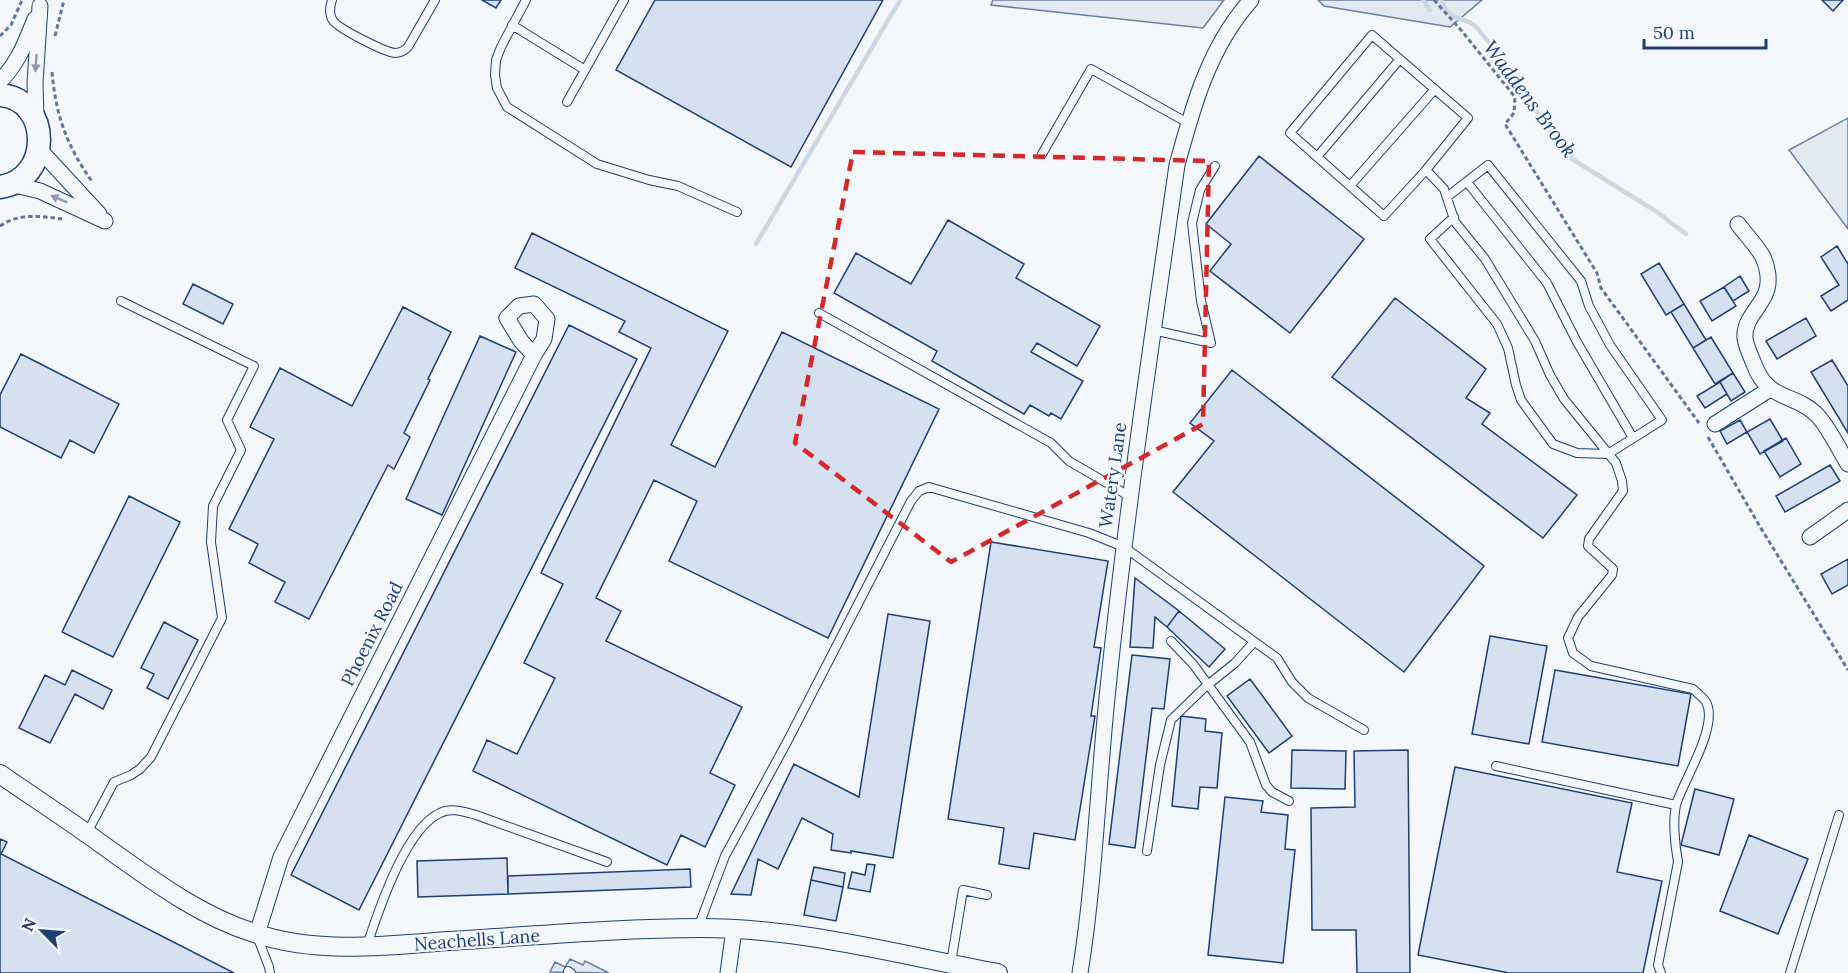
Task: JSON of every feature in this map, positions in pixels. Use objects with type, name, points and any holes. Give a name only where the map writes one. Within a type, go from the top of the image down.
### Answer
[{"type":"main road","points":[[0,95],[7,95],[23,104],[36,120],[40,136],[34,165],[24,177],[4,187]]},
{"type":"street","name":"Watery Lane","points":[[1080,973],[1088,928],[1108,690],[1130,496],[1177,165],[1201,84],[1216,50],[1251,0]]},
{"type":"street","points":[[0,81],[19,55],[41,3]]},
{"type":"street","points":[[36,120],[35,83],[41,3]]},
{"type":"street","points":[[39,149],[79,201]]},
{"type":"street","points":[[4,187],[79,201]]},
{"type":"street","points":[[1738,224],[1762,256],[1769,278],[1768,291],[1748,325],[1745,337],[1760,380],[1770,389],[1807,407],[1817,415],[1848,464]]},
{"type":"street","name":"Phoenix Road","points":[[257,934],[281,857],[534,356]]},
{"type":"street","points":[[1715,424],[1770,389]]},
{"type":"street","points":[[1810,537],[1848,510]]},
{"type":"street","name":"Neachells Lane","points":[[0,774],[185,902],[230,925],[257,934],[314,946],[366,947],[575,933],[734,928],[814,936],[951,963],[973,971],[998,973]]},
{"type":"street","points":[[728,973],[734,928]]},
{"type":"lane","points":[[332,0],[330,16],[333,22],[348,33],[395,53],[404,51],[408,47],[435,0]]},
{"type":"lane","points":[[526,0],[499,53],[495,75],[497,88],[507,107],[597,164],[639,178],[678,186],[737,212]]},
{"type":"lane","points":[[567,102],[624,0]]},
{"type":"lane","points":[[512,25],[585,70]]},
{"type":"lane","points":[[1372,35],[1435,89],[1468,118],[1426,170],[1384,216],[1290,133],[1372,35]]},
{"type":"lane","points":[[1317,157],[1400,59]]},
{"type":"lane","points":[[1042,154],[1091,69],[1188,123]]},
{"type":"lane","points":[[1350,186],[1435,89]]},
{"type":"lane","points":[[1447,197],[1488,165],[1581,281],[1589,306],[1610,345],[1662,420],[1608,454],[1577,453],[1553,444],[1521,400],[1508,348],[1497,324],[1430,239],[1454,217]]},
{"type":"lane","points":[[1153,330],[1210,343],[1201,302],[1191,224],[1200,190],[1215,166]]},
{"type":"lane","points":[[1426,170],[1444,189],[1455,222],[1485,259],[1528,331],[1564,399],[1616,463],[1622,481],[1623,491],[1589,539],[1588,546],[1613,569],[1612,575],[1578,617],[1568,638],[1573,653],[1591,666],[1693,689],[1706,700],[1710,714],[1706,735],[1676,804],[1675,847],[1678,862],[1658,965],[1661,973]]},
{"type":"lane","points":[[1467,182],[1547,283],[1577,342],[1633,438]]},
{"type":"lane","points":[[87,833],[114,782],[140,769],[151,757],[222,618],[211,542],[213,506],[241,450],[227,420],[254,366],[121,301]]},
{"type":"lane","points":[[819,313],[1051,443],[1069,460],[1130,496]]},
{"type":"lane","points":[[698,928],[725,856],[787,742],[911,501],[919,490],[929,488],[1089,533],[1124,547],[1277,658],[1292,682],[1308,698],[1364,730]]},
{"type":"lane","points":[[1171,641],[1193,664],[1250,742],[1266,785],[1272,792],[1289,801]]},
{"type":"lane","points":[[1147,851],[1160,765],[1171,720],[1235,663],[1254,642]]},
{"type":"lane","points":[[1496,766],[1676,804]]},
{"type":"lane","points":[[366,947],[384,895],[418,830],[439,813],[457,810],[476,815],[607,862]]},
{"type":"lane","points":[[1790,973],[1839,815]]},
{"type":"lane","points":[[951,963],[963,890],[987,895]]},
{"type":"lane","points":[[257,934],[270,973]]},
{"type":"path","points":[[0,36],[15,18],[22,0]]},
{"type":"path","points":[[54,44],[64,0]]},
{"type":"path","points":[[1434,0],[1515,97],[1514,113],[1505,124],[1597,273],[1601,288],[1704,429],[1715,424]]},
{"type":"path","points":[[0,226],[29,216],[63,219],[95,186],[73,153],[60,121],[55,100],[53,63]]},
{"type":"path","points":[[1715,424],[1704,430],[1848,670]]},
{"type":"highlighted area","points":[[853,152],[1209,161],[1203,424],[951,562],[795,443]]},
{"type":"shaded area","points":[[993,0],[1224,0],[1203,28],[991,5]]},
{"type":"shaded area","points":[[1318,0],[1482,0],[1450,27],[1324,6]]},
{"type":"shaded area","points":[[1848,118],[1848,229],[1789,150]]},
{"type":"shaded area","points":[[570,959],[583,965],[585,961],[609,973],[550,972],[555,962],[565,967]]},
{"type":"building","points":[[482,0],[501,0],[496,8]]},
{"type":"building","points":[[655,0],[883,0],[791,167],[616,70]]},
{"type":"building","points":[[1822,0],[1843,0],[1833,11]]},
{"type":"building","points":[[1259,156],[1364,239],[1290,333],[1210,271],[1231,244],[1206,224]]},
{"type":"building","points":[[948,220],[1024,264],[1016,278],[1100,326],[1077,366],[1037,343],[1031,352],[1083,381],[1061,419],[1051,413],[1049,416],[1030,405],[1024,414],[932,361],[937,351],[834,293],[856,253],[911,284]]},
{"type":"building","points":[[532,233],[728,331],[671,445],[715,467],[782,332],[939,409],[828,638],[669,561],[697,501],[654,480],[596,598],[621,611],[606,641],[742,707],[710,773],[735,785],[705,847],[681,835],[667,865],[473,771],[487,740],[517,754],[555,678],[524,663],[563,584],[541,573],[651,348],[619,332],[625,321],[515,268]]},
{"type":"building","points":[[1837,246],[1848,264],[1848,300],[1831,311],[1821,296],[1839,285],[1821,257]]},
{"type":"building","points":[[1659,263],[1684,304],[1666,315],[1641,274]]},
{"type":"building","points":[[1740,276],[1749,291],[1733,301],[1724,287]]},
{"type":"building","points":[[193,284],[233,304],[223,324],[183,304]]},
{"type":"building","points":[[1724,287],[1736,306],[1712,321],[1700,301]]},
{"type":"building","points":[[1395,298],[1486,369],[1466,398],[1490,413],[1482,424],[1577,495],[1543,538],[1332,377]]},
{"type":"building","points":[[1684,304],[1706,340],[1693,348],[1671,312]]},
{"type":"building","points":[[403,307],[451,332],[404,433],[410,437],[394,469],[388,465],[309,619],[275,602],[285,582],[249,563],[258,544],[229,529],[274,439],[250,427],[280,368],[352,406]]},
{"type":"building","points":[[1806,318],[1816,336],[1777,359],[1766,341]]},
{"type":"building","points":[[569,325],[637,359],[359,910],[291,875]]},
{"type":"building","points":[[480,336],[516,352],[442,515],[406,499]]},
{"type":"building","points":[[1711,337],[1733,373],[1715,384],[1693,348]]},
{"type":"building","points":[[21,354],[119,404],[94,453],[70,440],[61,458],[0,427],[0,395]]},
{"type":"building","points":[[1832,360],[1848,386],[1848,433],[1811,372]]},
{"type":"building","points":[[1232,370],[1484,566],[1404,672],[1173,492],[1214,441],[1190,423]]},
{"type":"building","points":[[1733,373],[1745,392],[1731,401],[1720,382]]},
{"type":"building","points":[[1720,382],[1727,394],[1705,408],[1697,396]]},
{"type":"building","points":[[1770,419],[1783,441],[1760,454],[1747,432]]},
{"type":"building","points":[[1740,420],[1747,432],[1727,444],[1720,431]]},
{"type":"building","points":[[1786,438],[1801,464],[1780,477],[1764,451]]},
{"type":"building","points":[[1830,465],[1840,481],[1785,512],[1776,496]]},
{"type":"building","points":[[129,496],[180,522],[113,657],[62,632]]},
{"type":"building","points":[[991,542],[1108,561],[1094,647],[1101,648],[1091,716],[1095,716],[1075,840],[1034,833],[1029,869],[999,864],[1004,828],[948,819]]},
{"type":"building","points":[[1848,559],[1848,585],[1832,594],[1821,574]]},
{"type":"building","points":[[1135,578],[1179,611],[1167,627],[1155,617],[1153,648],[1130,647]]},
{"type":"building","points":[[1179,611],[1225,649],[1209,667],[1167,627]]},
{"type":"building","points":[[888,614],[930,621],[893,858],[831,850],[833,834],[802,818],[778,869],[758,859],[751,895],[731,894],[794,764],[859,797]]},
{"type":"building","points":[[164,622],[198,640],[168,699],[147,688],[154,674],[141,668]]},
{"type":"building","points":[[1490,636],[1547,646],[1529,744],[1472,734]]},
{"type":"building","points":[[1132,655],[1170,659],[1164,709],[1152,708],[1135,848],[1109,844]]},
{"type":"building","points":[[72,670],[112,690],[103,709],[75,694],[50,743],[19,728],[45,675],[65,685]]},
{"type":"building","points":[[1555,670],[1691,694],[1678,766],[1542,742]]},
{"type":"building","points":[[1250,679],[1292,736],[1269,753],[1227,696]]},
{"type":"building","points":[[1181,716],[1206,719],[1205,731],[1222,733],[1217,788],[1200,787],[1198,809],[1172,806]]},
{"type":"building","points":[[1292,750],[1346,751],[1345,789],[1291,788]]},
{"type":"building","points":[[1408,750],[1410,973],[1357,973],[1356,930],[1312,930],[1311,808],[1355,807],[1354,751]]},
{"type":"building","points":[[1455,767],[1632,803],[1617,872],[1662,881],[1643,973],[1509,973],[1418,955]]},
{"type":"building","points":[[1695,789],[1734,799],[1719,855],[1681,845]]},
{"type":"building","points":[[1225,797],[1263,801],[1261,812],[1288,815],[1285,849],[1295,850],[1283,963],[1208,955]]},
{"type":"building","points":[[1749,835],[1808,859],[1778,934],[1720,911]]},
{"type":"building","points":[[0,839],[7,842],[1,854],[234,973],[0,973]]},
{"type":"building","points":[[507,858],[508,894],[418,897],[417,861]]},
{"type":"building","points":[[867,864],[875,865],[870,892],[848,888],[852,872],[865,875]]},
{"type":"building","points":[[814,867],[845,873],[843,887],[811,880]]},
{"type":"building","points":[[690,869],[691,887],[508,894],[508,876]]},
{"type":"building","points":[[811,880],[843,887],[836,921],[804,915]]},
{"type":"waterway","points":[[756,244],[900,0]]},
{"type":"waterway","points":[[1423,0],[1430,10]]},
{"type":"waterway","name":"Waddens Brook","points":[[1441,0],[1449,13],[1469,22],[1479,30],[1514,75],[1550,132],[1572,159],[1657,212],[1686,234]]}]
